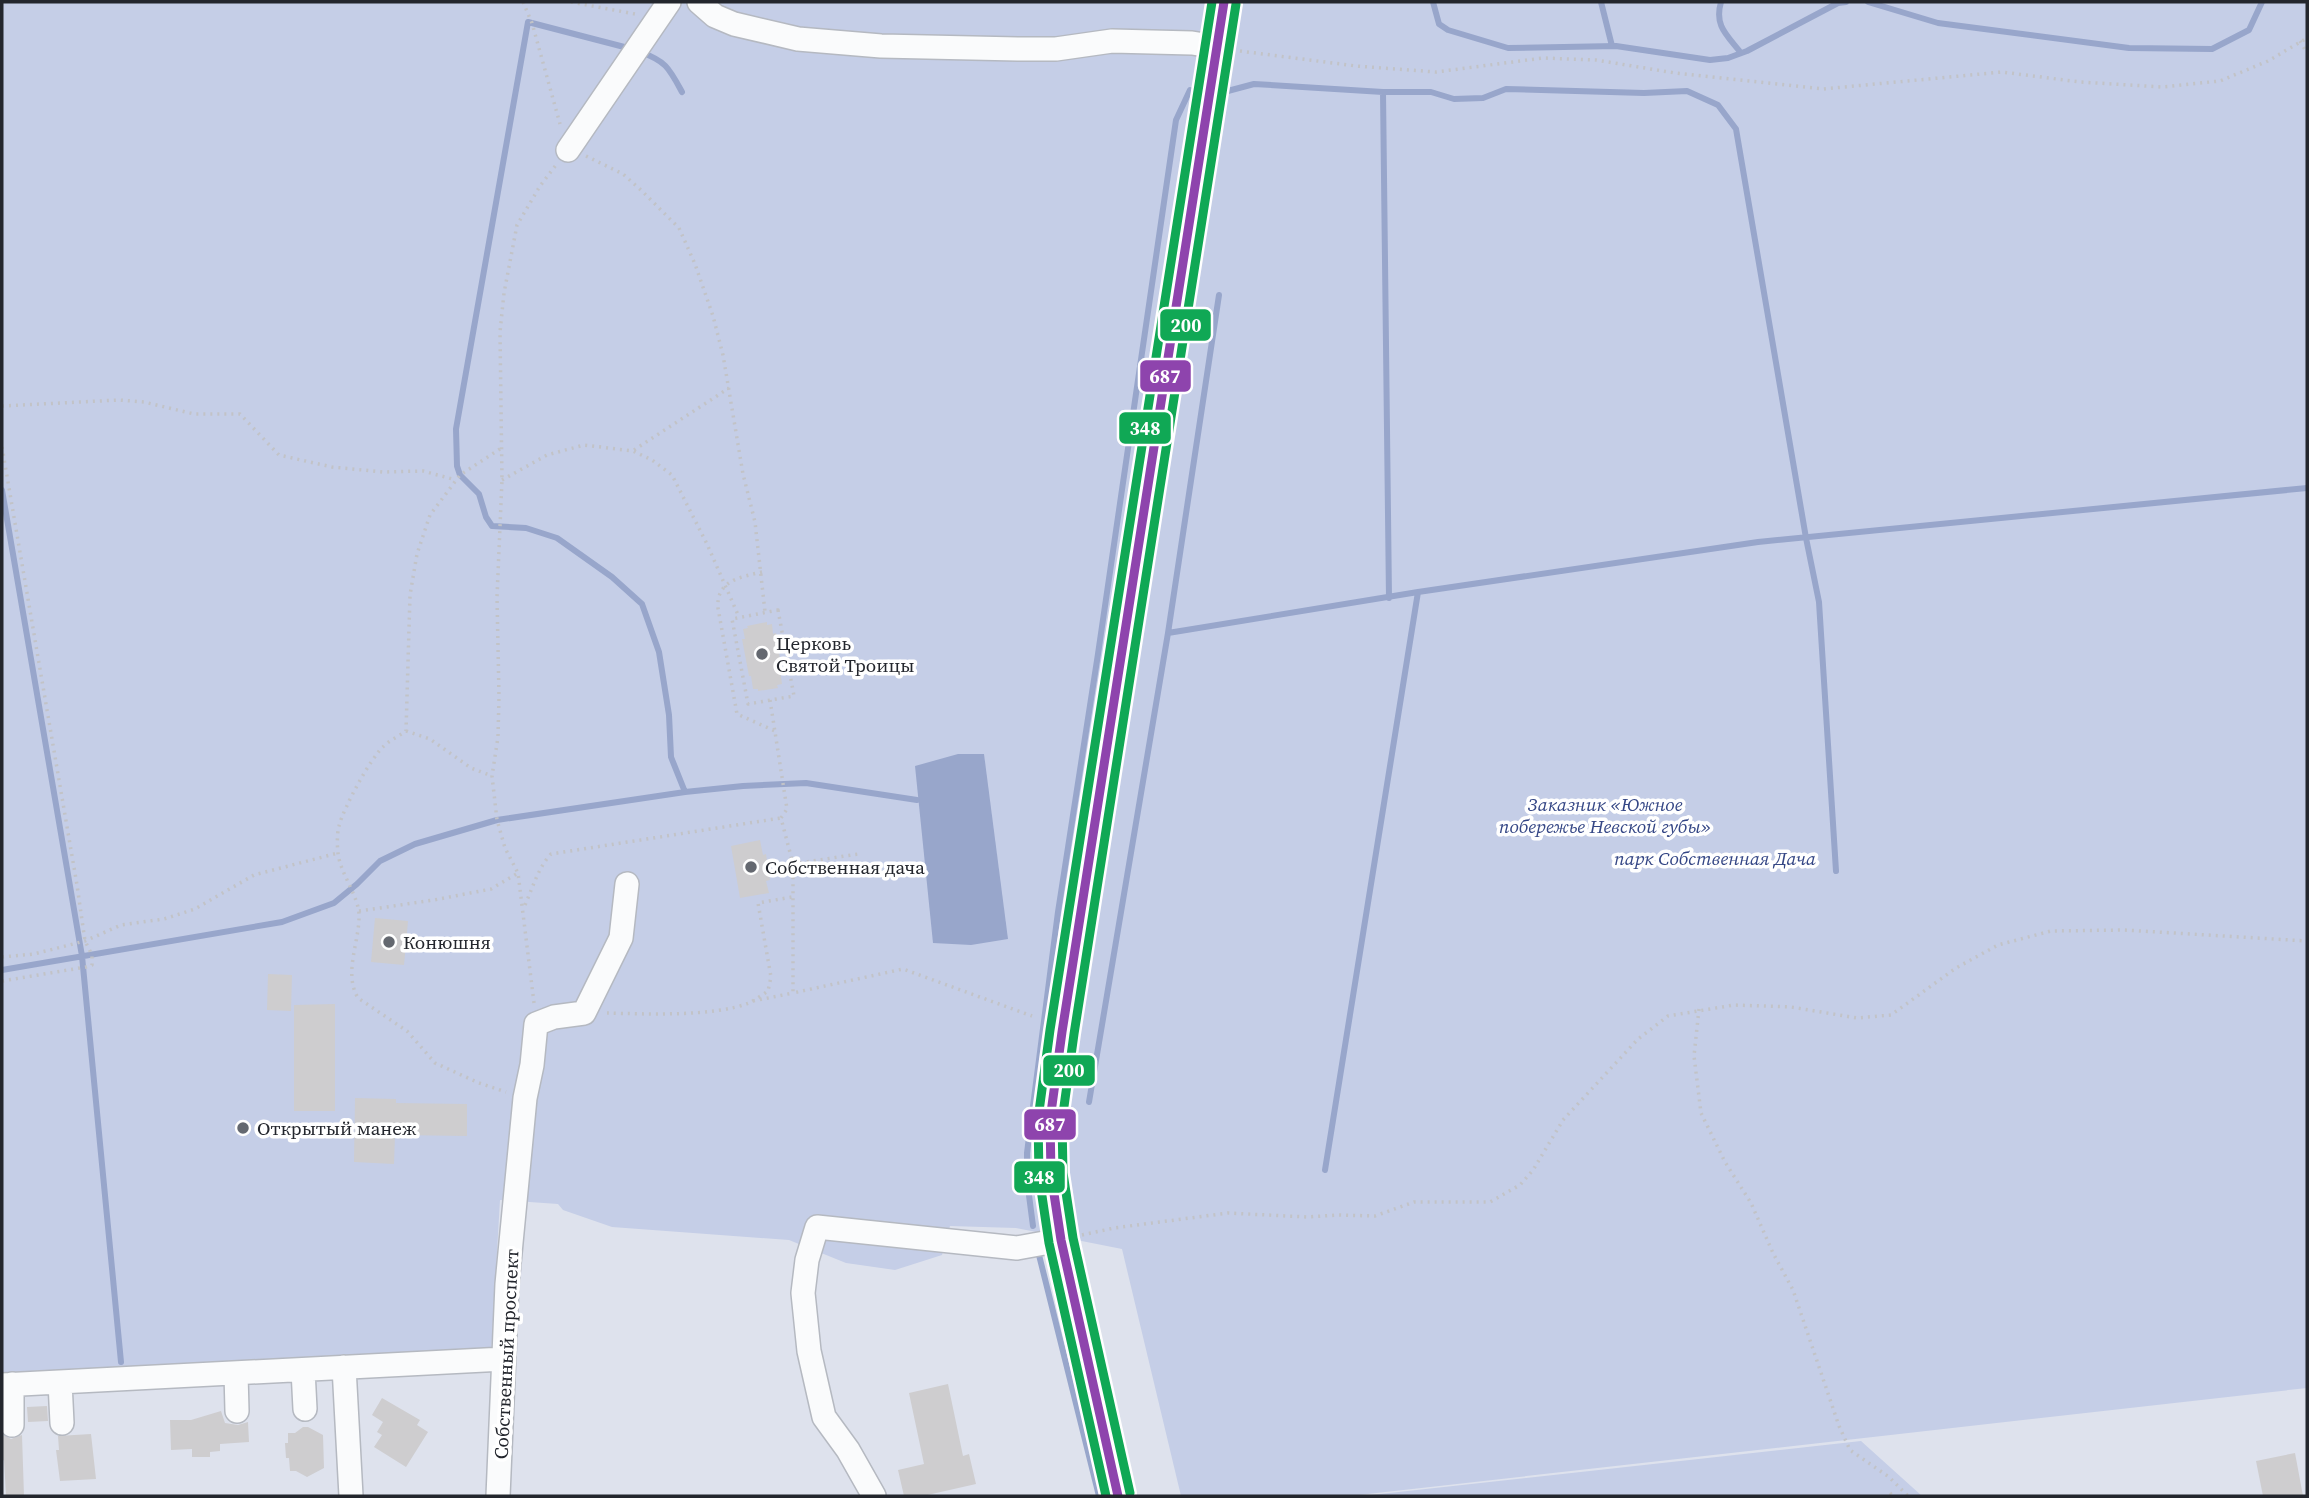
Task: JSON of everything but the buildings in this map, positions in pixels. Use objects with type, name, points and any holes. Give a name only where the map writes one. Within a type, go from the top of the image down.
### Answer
[{"type":"main road","points":[[1118,1496],[1060,1240],[1051,1174],[1050,1120],[1224,2]]},
{"type":"street","points":[[699,2],[715,16],[734,24],[798,39],[920,47],[1056,48],[1112,41],[1192,43],[1217,47]]},
{"type":"street","points":[[568,150],[664,10]]},
{"type":"street","points":[[536,1024],[554,1017],[584,1013],[621,938],[627,884]]},
{"type":"street","name":"Собственный проспект","points":[[498,1496],[508,1284],[525,1098],[536,1024]]},
{"type":"street","points":[[874,1496],[848,1450],[824,1417],[808,1351],[803,1293],[807,1261],[817,1227],[1017,1248],[1060,1240]]},
{"type":"street","points":[[12,1425],[7,1385],[504,1359]]},
{"type":"street","points":[[344,1367],[351,1496]]},
{"type":"street","points":[[303,1370],[305,1409]]},
{"type":"street","points":[[236,1373],[237,1411]]},
{"type":"street","points":[[60,1382],[62,1423]]},
{"type":"path","points":[[523,2],[532,23],[568,150]]},
{"type":"path","points":[[571,2],[664,10]]},
{"type":"path","points":[[1217,47],[1356,66],[1436,72],[1543,58],[1597,60],[1675,73],[1823,89],[2002,72],[2080,82],[2162,87],[2220,81],[2268,61],[2307,38]]},
{"type":"path","points":[[2300,41],[2307,53]]},
{"type":"path","points":[[568,150],[596,159],[623,174],[679,228],[699,275],[723,355],[743,474],[755,522],[765,612]]},
{"type":"path","points":[[536,1024],[518,873],[505,848],[497,820],[492,776],[498,737],[497,597],[502,480],[500,332],[504,293],[517,225],[540,186],[568,150]]},
{"type":"path","points":[[633,451],[729,388]]},
{"type":"path","points":[[2,406],[119,400],[144,402],[194,414],[240,414],[279,455],[332,467],[383,472],[423,471],[456,480]]},
{"type":"path","points":[[502,480],[547,455],[584,445],[633,451],[652,460],[672,475],[739,617]]},
{"type":"path","points":[[2,447],[85,941],[92,955],[92,965],[84,968],[2,981]]},
{"type":"path","points":[[406,731],[410,595],[417,554],[430,515],[456,480],[500,449]]},
{"type":"path","points":[[762,572],[738,577],[725,586],[717,598],[737,715],[775,731]]},
{"type":"path","points":[[778,610],[794,696],[748,704],[732,619],[765,612],[778,610]]},
{"type":"path","points":[[524,907],[541,864],[551,853],[781,818],[787,809],[770,700]]},
{"type":"path","points":[[406,731],[430,739],[471,768],[492,776]]},
{"type":"path","points":[[406,731],[382,747],[348,803],[339,826],[338,853],[348,887],[359,911],[358,939],[352,969],[353,990],[358,998],[407,1031],[435,1063],[479,1083],[525,1098]]},
{"type":"path","points":[[781,818],[793,864],[793,993]]},
{"type":"path","points":[[2,957],[34,954],[85,941],[121,925],[164,919],[195,909],[254,875],[338,853]]},
{"type":"path","points":[[793,864],[858,854]]},
{"type":"path","points":[[359,911],[491,889],[518,873]]},
{"type":"path","points":[[750,1002],[768,991],[771,977],[758,903],[792,897]]},
{"type":"path","points":[[1060,1240],[1114,1228],[1228,1213],[1307,1217],[1375,1216],[1414,1202],[1490,1202],[1520,1185],[1533,1170],[1563,1120],[1638,1039],[1668,1016],[1734,1005],[1791,1007],[1857,1018],[1891,1016],[1956,968],[1998,944],[2051,931],[2124,930],[2307,941]]},
{"type":"path","points":[[584,1013],[655,1015],[725,1009],[904,969],[1032,1016]]},
{"type":"path","points":[[1699,1009],[1694,1056],[1701,1113],[1725,1162],[1751,1203],[1793,1290],[1839,1426],[1850,1450],[1889,1478],[1908,1496]]},
{"type":"green space","name":"Заказник «Южное побережье Невской губы»","points":[[2,2],[2307,2],[2307,1388],[1350,1496],[1181,1496],[1122,1249],[1016,1228],[950,1226],[942,1255],[895,1270],[846,1263],[789,1240],[612,1227],[563,1210],[558,1204],[500,1200],[491,1355],[2,1378]]},
{"type":"green space","points":[[1861,1441],[1922,1496],[1362,1496]]},
{"type":"shaded area","points":[[958,754],[984,754],[1008,939],[971,945],[933,943],[915,766]]},
{"type":"waterway","points":[[1433,2],[1439,24],[1448,30],[1508,48],[1616,46],[1710,60],[1728,58],[1747,51],[1838,3],[1846,2]]},
{"type":"waterway","points":[[1601,2],[1612,46]]},
{"type":"waterway","points":[[1721,2],[1721,24],[1741,53]]},
{"type":"waterway","points":[[1868,2],[1938,23],[2129,48],[2212,49],[2249,30],[2262,2]]},
{"type":"waterway","points":[[632,49],[528,22],[456,429],[457,466],[460,475],[479,494],[486,517],[492,526],[526,528],[557,538],[612,577],[642,604],[659,652],[669,715],[671,757],[685,792]]},
{"type":"waterway","points":[[640,52],[666,66],[682,92]]},
{"type":"waterway","points":[[1224,92],[1254,84],[1383,92],[1389,598]]},
{"type":"waterway","points":[[1383,92],[1431,92],[1454,99],[1483,98],[1506,89],[1644,93],[1687,91],[1718,105],[1736,129],[1819,602],[1836,871]]},
{"type":"waterway","points":[[1033,1226],[1027,1180],[1027,1153],[1058,912],[1176,120],[1190,90]]},
{"type":"waterway","points":[[1089,1102],[1168,633],[1219,295]]},
{"type":"waterway","points":[[1168,633],[1418,592],[1758,542],[2307,488]]},
{"type":"waterway","points":[[2,490],[82,956],[121,1362]]},
{"type":"waterway","points":[[1325,1170],[1418,592]]},
{"type":"waterway","points":[[2,970],[282,922],[334,903],[380,861],[415,844],[497,820],[743,786],[806,783],[917,800]]},
{"type":"waterway","points":[[1039,1255],[1099,1496]]},
{"type":"transit line","name":"348","points":[[1106,1496],[1049,1243],[1039,1176],[1038,1119],[1212,2]]},
{"type":"transit line","name":"687","points":[[1118,1496],[1061,1240],[1051,1174],[1050,1120],[1224,2]]},
{"type":"transit line","name":"200","points":[[1130,1493],[1073,1238],[1063,1173],[1062,1121],[1236,4]]},
{"type":"place","name":"Церковь Святой Троицы","points":[[762,654]]},
{"type":"place","name":"Собственная дача","points":[[751,867]]},
{"type":"place","name":"Конюшня","points":[[389,942]]},
{"type":"place","name":"Открытый манеж","points":[[243,1128]]},
{"type":"park label","name":"парк Собственная Дача","points":[[1715,858]]}]
